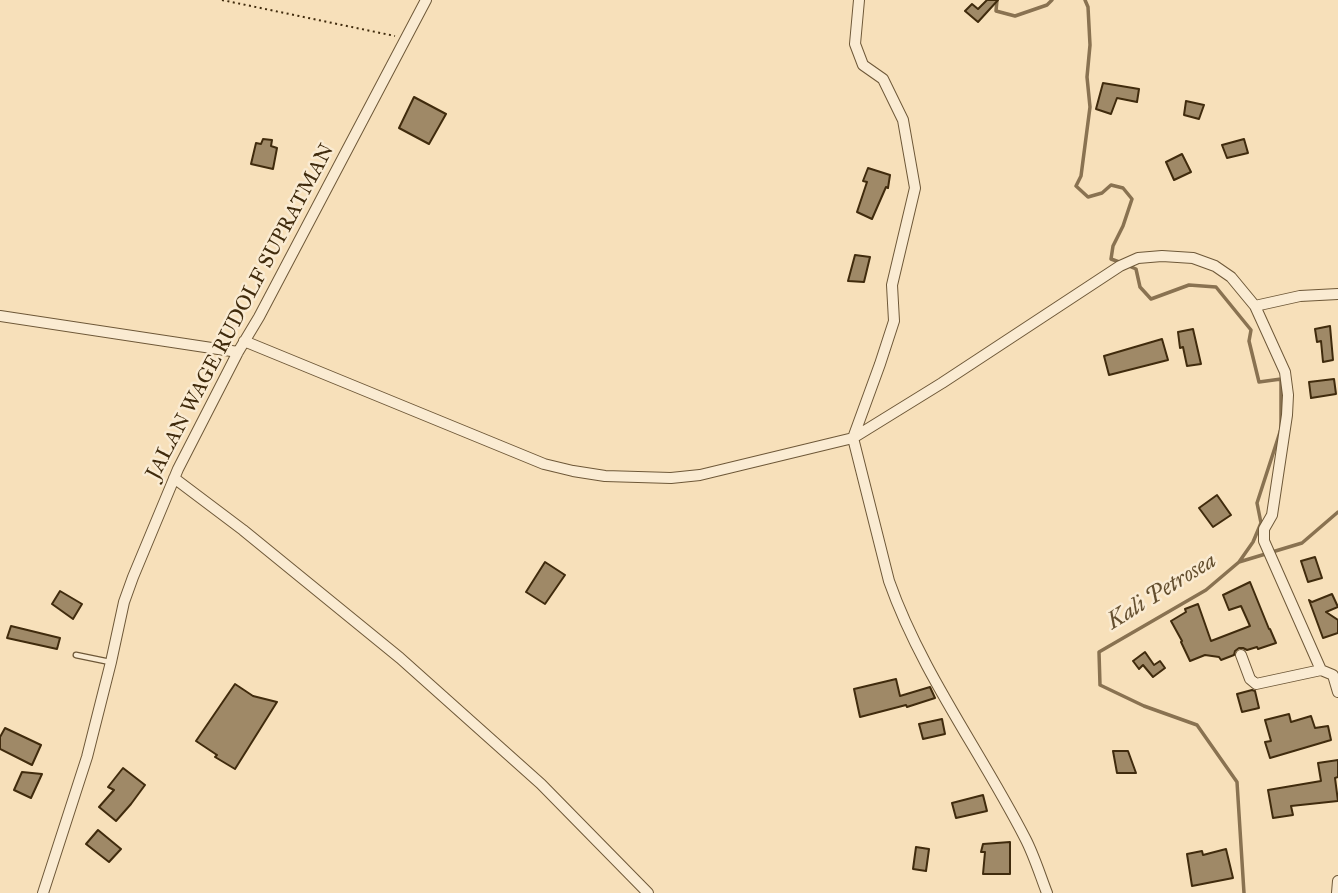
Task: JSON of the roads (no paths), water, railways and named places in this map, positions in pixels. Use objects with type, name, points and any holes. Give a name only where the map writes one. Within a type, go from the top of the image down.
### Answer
[{"type":"street","name":"JALAN WAGE RUDOLF SUPRATMAN","points":[[43,893],[87,757],[124,602],[174,478],[238,352],[426,0]]},
{"type":"street","points":[[859,0],[855,44],[863,65],[883,79],[903,120],[915,188],[892,285],[894,321],[853,438],[896,601],[916,645],[1027,840],[1047,893]]},
{"type":"street","points":[[244,341],[544,464],[606,476],[671,478],[700,475],[853,438],[942,383],[1119,266],[1138,258],[1193,258],[1215,266],[1231,277],[1244,291],[1255,306],[1285,372],[1289,395],[1287,415],[1272,515],[1264,530],[1264,541],[1321,670]]},
{"type":"street","points":[[1255,306],[1300,296],[1338,294]]},
{"type":"street","points":[[0,316],[238,352]]},
{"type":"street","points":[[174,478],[243,530],[400,658],[541,784],[648,893]]},
{"type":"street","points":[[1241,655],[1250,679],[1256,684],[1321,670],[1335,674],[1338,692]]},
{"type":"street","points":[[1337,893],[1338,881]]},
{"type":"lane","points":[[76,655],[111,663]]},
{"type":"waterway","points":[[997,0],[996,11],[1015,16],[1047,5],[1052,0]]},
{"type":"waterway","points":[[1085,0],[1088,7],[1090,45],[1087,77],[1090,107],[1081,176],[1076,186],[1088,197],[1102,193],[1111,185],[1123,188],[1132,199],[1113,246],[1111,259],[1122,263]]},
{"type":"waterway","points":[[1129,266],[1136,269],[1140,287],[1151,299],[1189,285],[1216,287],[1251,330],[1249,341],[1259,382],[1281,379],[1281,429],[1257,503],[1261,523],[1253,542],[1239,562]]},
{"type":"waterway","name":"Kali Petrosea","points":[[1244,893],[1237,782],[1197,725],[1144,706],[1100,685],[1099,652],[1206,590],[1239,562],[1302,543],[1338,512]]}]
